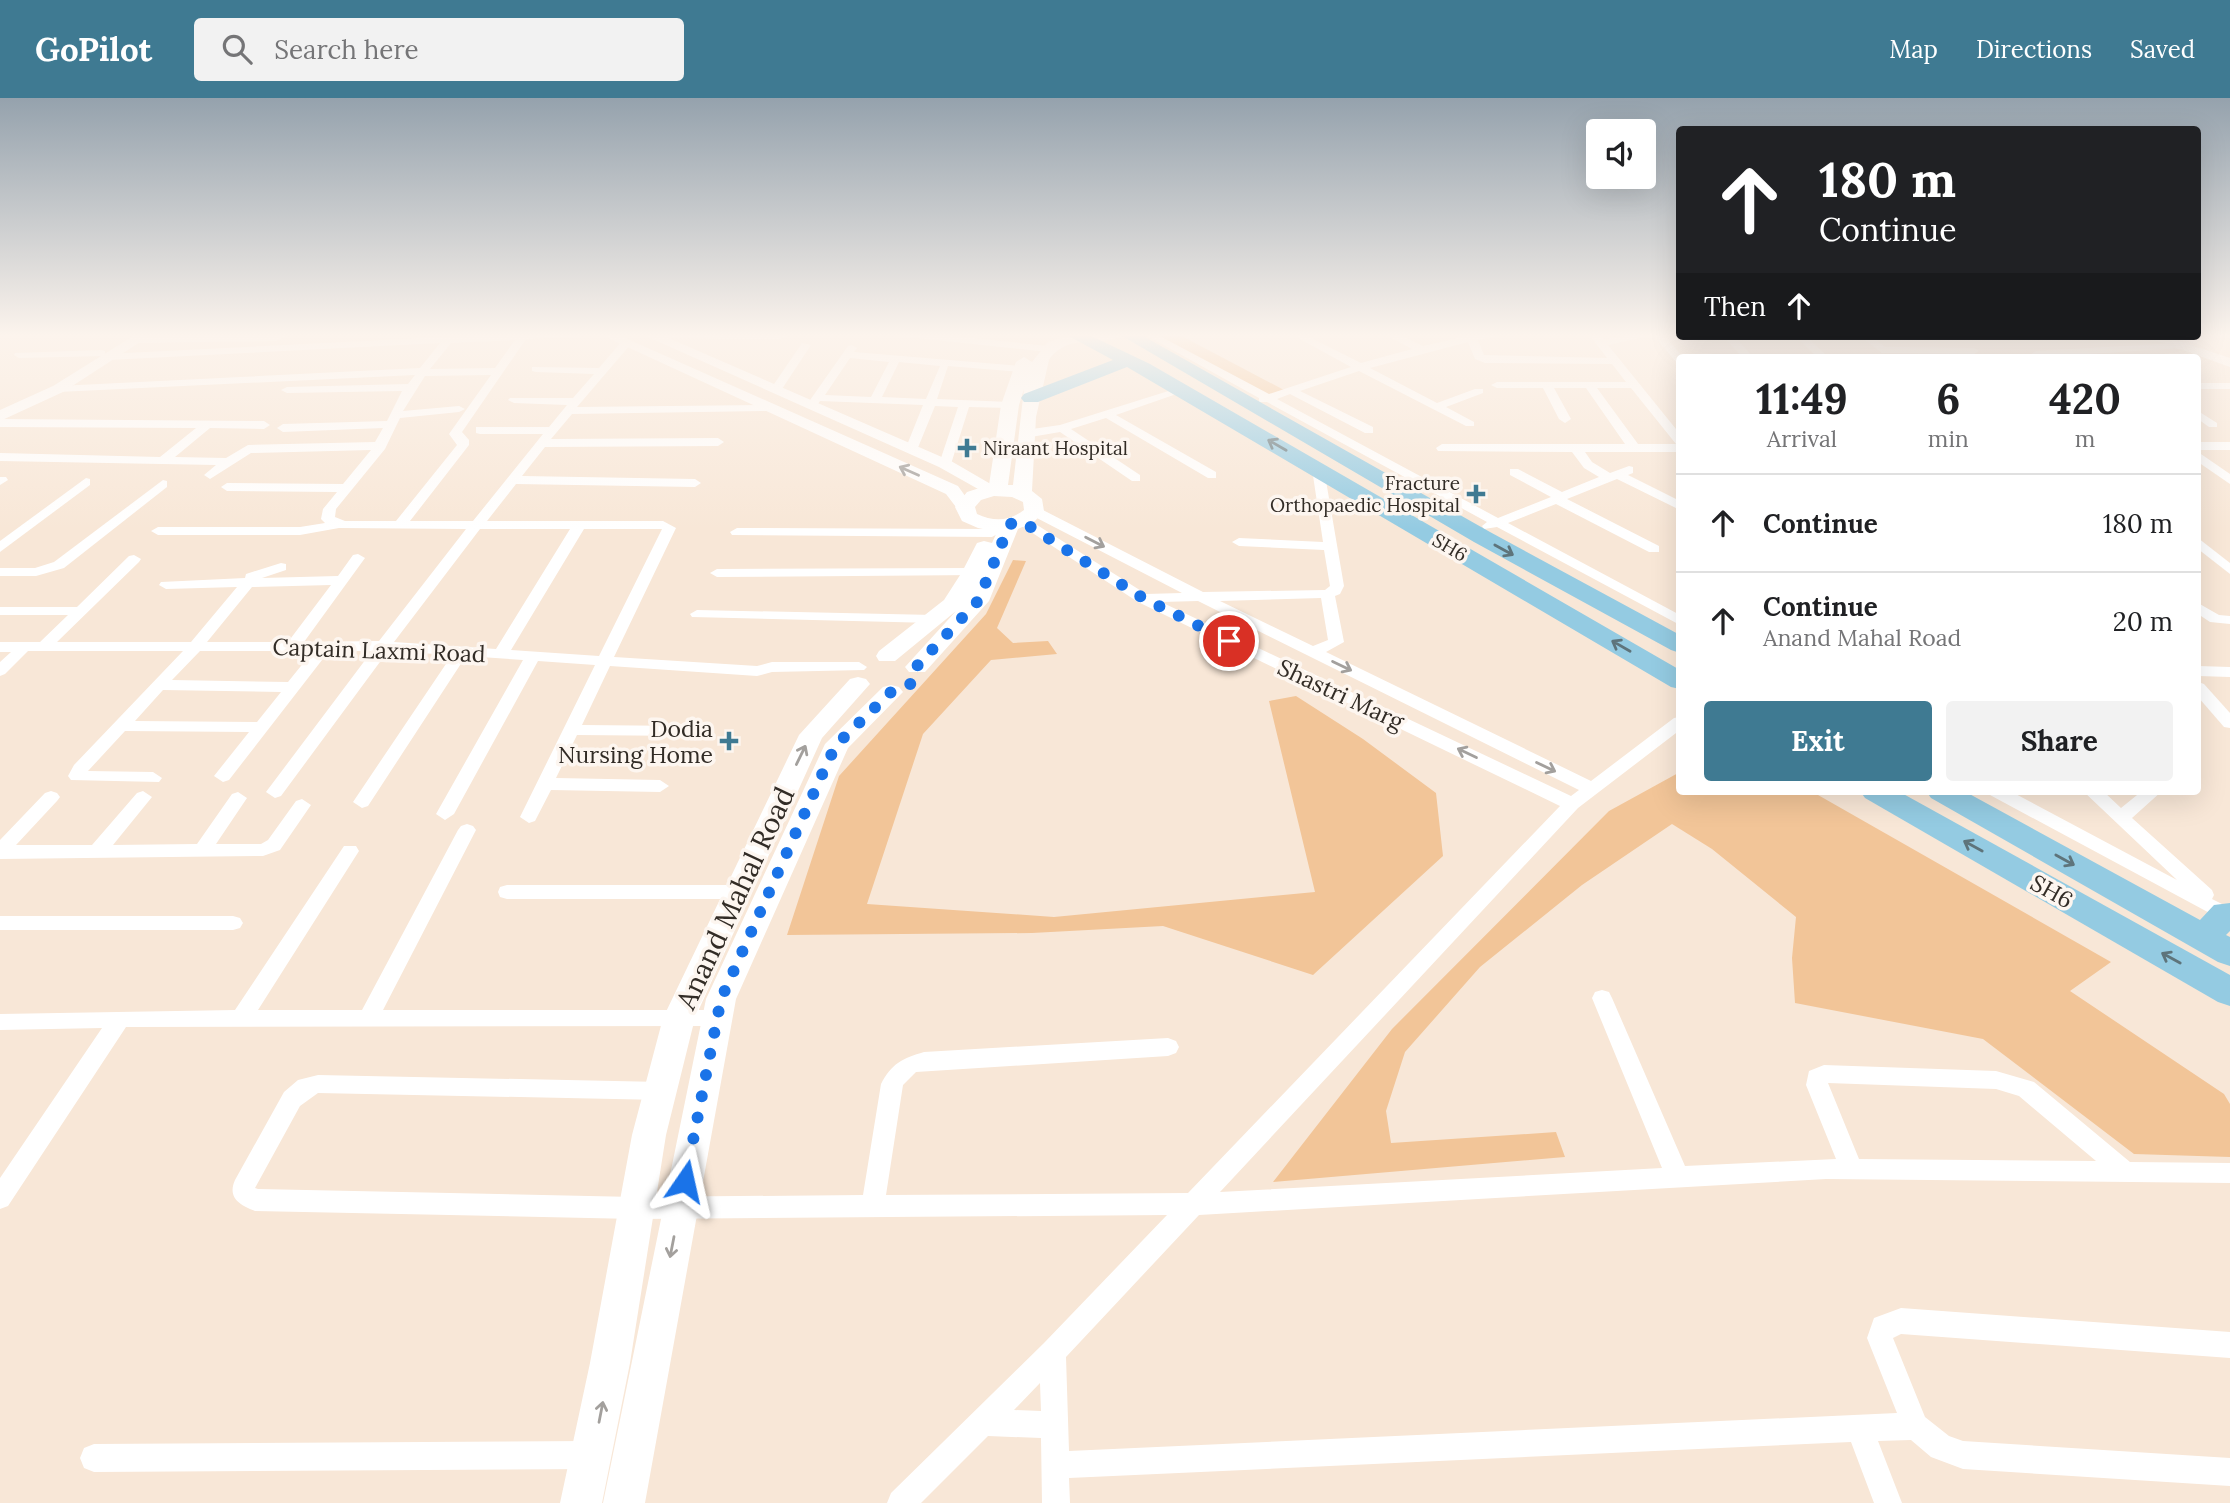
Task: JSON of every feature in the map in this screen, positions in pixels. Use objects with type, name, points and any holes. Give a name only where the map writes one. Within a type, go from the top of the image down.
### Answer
[{"type":"main road","points":[[996,490],[1010,405],[1013,399]]},
{"type":"main road","points":[[1022,493],[1025,434],[1031,399]]},
{"type":"main road","name":"SH6","points":[[1197,399],[1676,679]]},
{"type":"main road","points":[[1254,399],[1474,533],[1676,643]]},
{"type":"main road","points":[[887,656],[951,604],[973,572],[1032,499],[1022,493],[996,490],[974,496],[965,507],[965,512],[976,522],[1011,523]]},
{"type":"main road","points":[[891,692],[871,691],[857,677],[877,658],[887,656],[906,659],[916,667],[978,601],[1011,523]]},
{"type":"main road","name":"Anand Mahal Road","points":[[624,1503],[679,1208],[717,1018],[728,979],[837,744],[891,692],[909,685],[917,674],[916,667]]},
{"type":"main road","name":"Anand Mahal Road","points":[[581,1503],[593,1455],[649,1135],[679,1018],[811,736],[857,677]]},
{"type":"main road","name":"SH6","points":[[1882,795],[2230,992]]},
{"type":"main road","points":[[1948,795],[2217,945],[2229,915]]},
{"type":"street","points":[[0,416],[37,399]]},
{"type":"street","points":[[340,524],[328,519],[327,514],[380,446],[405,399]]},
{"type":"street","points":[[399,526],[463,444],[463,440],[455,434],[479,399]]},
{"type":"street","points":[[275,792],[383,646],[511,480],[578,399]]},
{"type":"street","points":[[748,399],[952,491],[965,507]]},
{"type":"street","points":[[804,399],[996,490]]},
{"type":"street","points":[[815,402],[818,399]]},
{"type":"street","points":[[911,450],[932,399]]},
{"type":"street","points":[[1025,434],[1062,428],[1155,399]]},
{"type":"street","points":[[1255,399],[1676,619]]},
{"type":"street","points":[[1259,401],[1266,399]]},
{"type":"street","points":[[1307,399],[1369,430]]},
{"type":"street","points":[[1420,399],[1470,424]]},
{"type":"street","points":[[1436,407],[1459,399]]},
{"type":"street","points":[[1554,399],[1565,419]]},
{"type":"street","points":[[1599,399],[1634,449]]},
{"type":"street","points":[[1645,399],[1676,437]]},
{"type":"street","points":[[514,400],[571,407],[769,408]]},
{"type":"street","points":[[815,402],[875,400],[1010,405]]},
{"type":"street","points":[[945,464],[965,403]]},
{"type":"street","points":[[283,428],[394,419],[459,409]]},
{"type":"street","points":[[1107,414],[1212,475]]},
{"type":"street","points":[[2201,416],[2213,425]]},
{"type":"street","points":[[1663,421],[1676,421]]},
{"type":"street","points":[[0,423],[264,425]]},
{"type":"street","points":[[164,460],[208,424]]},
{"type":"street","points":[[1062,428],[1136,478]]},
{"type":"street","points":[[480,430],[551,431]]},
{"type":"street","points":[[541,443],[718,442]]},
{"type":"street","points":[[210,475],[242,451],[254,448],[380,446]]},
{"type":"street","points":[[2201,446],[2230,448]]},
{"type":"street","points":[[1441,448],[1676,449]]},
{"type":"street","points":[[1576,448],[1588,465],[1618,474],[1676,504]]},
{"type":"street","points":[[2201,453],[2230,448]]},
{"type":"street","points":[[2201,456],[2230,480]]},
{"type":"street","points":[[0,457],[227,461]]},
{"type":"street","points":[[1143,598],[1326,594],[1335,591],[1337,586],[1318,469]]},
{"type":"street","points":[[1514,472],[1654,549]]},
{"type":"street","points":[[1474,533],[1618,474]]},
{"type":"street","points":[[511,480],[695,483]]},
{"type":"street","points":[[0,548],[86,482]]},
{"type":"street","points":[[0,572],[36,572],[59,565],[163,484]]},
{"type":"street","points":[[227,487],[347,488]]},
{"type":"street","points":[[737,532],[1011,523]]},
{"type":"street","name":"Shastri Marg","points":[[1011,523],[1201,597],[1592,789]]},
{"type":"street","name":"Shastri Marg","points":[[1011,523],[1143,598],[1572,804]]},
{"type":"street","points":[[158,531],[300,531],[340,524],[475,527],[663,525],[669,528],[529,817]]},
{"type":"street","points":[[501,654],[579,526]]},
{"type":"street","points":[[1239,542],[1330,546]]},
{"type":"street","points":[[2201,545],[2230,570]]},
{"type":"street","points":[[293,646],[358,558]]},
{"type":"street","points":[[45,646],[134,559]]},
{"type":"street","points":[[230,583],[281,567]]},
{"type":"street","points":[[717,573],[973,572]]},
{"type":"street","points":[[166,585],[341,580]]},
{"type":"street","points":[[153,778],[77,776],[80,769],[197,646],[247,583]]},
{"type":"street","points":[[1313,652],[1336,642],[1326,594]]},
{"type":"street","points":[[2201,610],[2215,619],[2230,620]]},
{"type":"street","points":[[0,611],[81,611]]},
{"type":"street","points":[[697,614],[934,619]]},
{"type":"street","points":[[0,671],[25,646]]},
{"type":"street","points":[[223,776],[325,646]]},
{"type":"street","name":"Captain Laxmi Road","points":[[0,647],[383,646],[757,671],[769,677],[857,677]]},
{"type":"street","points":[[362,802],[462,651]]},
{"type":"street","points":[[445,814],[533,656]]},
{"type":"street","points":[[2201,671],[2230,673]]},
{"type":"street","points":[[160,685],[292,687]]},
{"type":"street","points":[[2201,690],[2230,723]]},
{"type":"street","points":[[901,1503],[1053,1352],[1572,804],[1676,725]]},
{"type":"street","points":[[121,726],[261,727]]},
{"type":"street","points":[[573,730],[689,731]]},
{"type":"street","points":[[546,784],[660,786]]},
{"type":"street","points":[[2004,795],[2229,915]]},
{"type":"street","points":[[2095,795],[2229,915]]},
{"type":"street","points":[[2121,818],[2148,795]]},
{"type":"street","points":[[0,851],[51,797]]},
{"type":"street","points":[[97,851],[143,797]]},
{"type":"street","points":[[202,850],[238,798]]},
{"type":"street","points":[[0,851],[269,848],[302,805]]},
{"type":"street","points":[[368,1019],[467,830]]},
{"type":"street","points":[[241,1019],[349,851]]},
{"type":"street","points":[[507,892],[737,892]]},
{"type":"street","points":[[0,923],[233,923]]},
{"type":"street","points":[[1602,998],[1678,1177]]},
{"type":"street","points":[[0,1023],[241,1019],[717,1018]]},
{"type":"street","points":[[0,1198],[120,1020]]},
{"type":"street","points":[[873,1206],[892,1084],[896,1074],[908,1065],[924,1061],[1168,1047]]},
{"type":"street","points":[[1852,1170],[1817,1085],[1817,1078],[1825,1074],[1996,1080],[2026,1089],[2126,1172]]},
{"type":"street","points":[[662,1091],[332,1084],[306,1087],[292,1098],[243,1188],[243,1193],[247,1198],[255,1200],[635,1208],[1194,1204],[1852,1170],[2230,1173]]},
{"type":"street","points":[[2230,1345],[1901,1321],[1883,1327],[1880,1338],[1915,1426],[1941,1447],[1962,1455],[2230,1472]]},
{"type":"street","points":[[1053,1352],[1056,1503]]},
{"type":"street","points":[[983,1422],[1055,1426]]},
{"type":"street","points":[[1056,1465],[1915,1426]]},
{"type":"street","points":[[1859,1428],[1888,1503]]},
{"type":"street","points":[[94,1458],[593,1455]]},
{"type":"shaded area","points":[[1013,560],[1026,561],[997,628],[1013,643],[1048,641],[1057,654],[991,660],[923,734],[867,904],[1054,917],[1315,892],[1269,701],[1296,696],[1363,739],[1436,793],[1443,856],[1313,975],[1163,926],[1032,933],[787,935],[839,776],[986,614]]},
{"type":"shaded area","points":[[1676,774],[1676,795],[1818,795],[2111,962],[2070,991],[2224,1094],[2230,1104],[2230,1157],[2134,1154],[1983,1039],[1795,1003],[1792,958],[1796,917],[1712,849],[1672,824],[1582,885],[1480,967],[1405,1052],[1386,1111],[1391,1143],[1556,1132],[1565,1157],[1273,1182],[1392,1029],[1609,811]]},
{"type":"place","name":"Niraant Hospital","points":[[967,448]]},
{"type":"place","name":"Fracture Orthopaedic Hospital","points":[[1476,494]]},
{"type":"place","name":"Dodia Nursing Home","points":[[729,741]]},
{"type":"route","points":[[685,1181],[721,999],[829,759],[837,744],[891,692],[901,690],[915,680],[916,667],[971,611],[983,591],[1010,524],[1021,521],[1056,546],[1143,598],[1229,641]]}]
